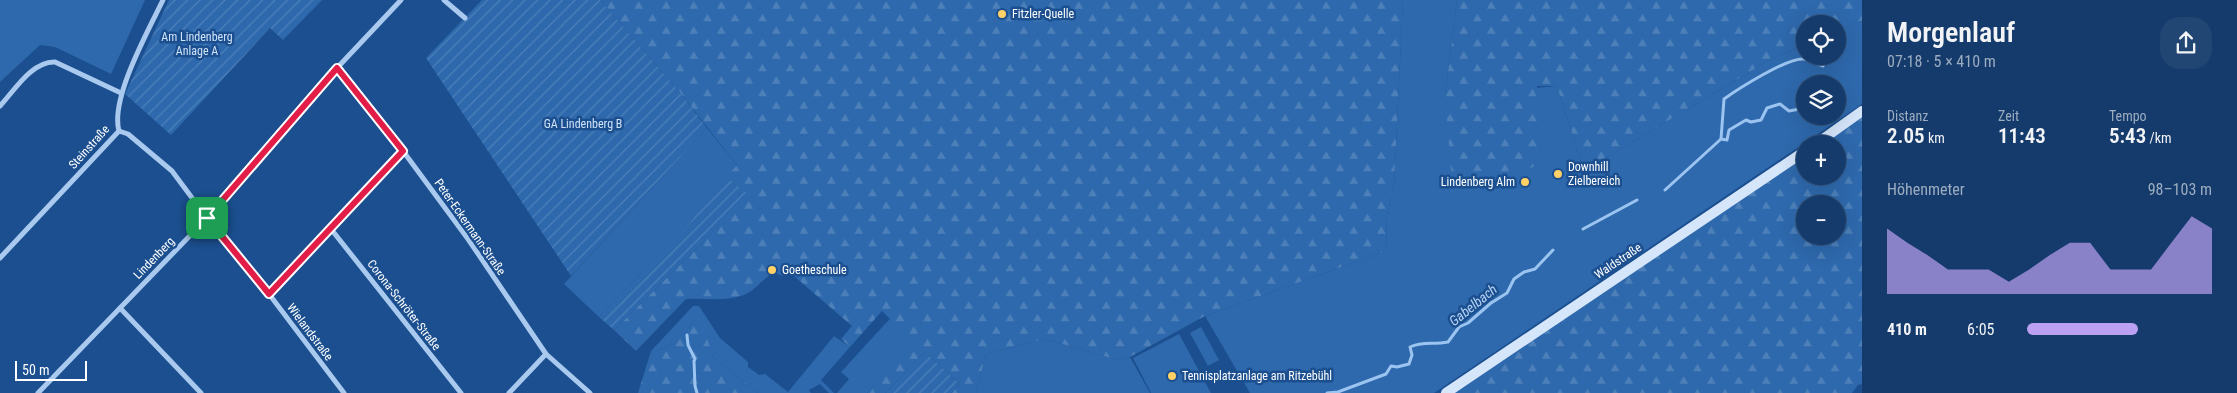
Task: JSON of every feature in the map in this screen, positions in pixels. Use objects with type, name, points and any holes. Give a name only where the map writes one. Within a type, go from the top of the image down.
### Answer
[{"type":"street","name":"Steinstraße","points":[[0,258],[119,131],[116,122],[121,94],[163,0]]},
{"type":"street","name":"Lindenberg","points":[[38,393],[207,218],[337,68],[401,0]]},
{"type":"street","points":[[444,0],[465,18]]},
{"type":"street","points":[[0,106],[35,68],[47,62],[55,62],[121,94]]},
{"type":"street","name":"Peter-Eckermann-Straße","points":[[337,68],[403,151],[468,239],[546,354],[590,393]]},
{"type":"street","points":[[1829,135],[1862,111]]},
{"type":"street","name":"Wielandstraße","points":[[119,131],[128,134],[172,170],[207,218],[269,294],[344,393]]},
{"type":"street","points":[[269,294],[403,151]]},
{"type":"street","name":"Waldstraße","points":[[1446,393],[1796,157]]},
{"type":"street","name":"Corona-Schröter-Straße","points":[[331,229],[461,393]]},
{"type":"street","points":[[120,308],[201,393]]},
{"type":"street","points":[[509,393],[546,354]]},
{"type":"green space","points":[[0,0],[145,0],[111,74],[55,47],[40,45],[0,82]]},
{"type":"green space","name":"Am Lindenberg Anlage A","points":[[169,0],[322,0],[283,40],[270,28],[171,135],[125,94]]},
{"type":"green space","name":"GA Lindenberg B","points":[[482,0],[600,0],[678,90],[707,128],[571,276],[426,58]]},
{"type":"green space","points":[[600,0],[1403,0],[1394,185],[1387,215],[1386,251],[1205,316],[1130,357],[1118,360],[1045,339],[986,354],[976,393],[951,393],[960,384],[925,352],[885,393],[867,393],[909,346],[885,324],[890,319],[882,311],[850,347],[841,339],[852,326],[787,270],[782,276],[774,272],[746,294],[724,299],[686,299],[636,351],[614,330],[703,242],[746,193],[726,177],[737,165],[678,90]]},
{"type":"green space","points":[[1403,0],[1457,0],[1445,96],[1557,86],[1584,171],[1773,58],[1796,48],[1796,65],[1846,65],[1846,28],[1862,21],[1862,104],[1846,115],[1846,75],[1796,75],[1796,125],[1831,125],[1816,135],[1796,135],[1796,149],[1434,393],[1250,393],[1205,316],[1386,251],[1387,215],[1394,185]]},
{"type":"green space","points":[[1457,0],[1862,0],[1862,21],[1846,28],[1846,15],[1796,15],[1796,48],[1773,58],[1584,171],[1557,86],[1537,86],[1542,164],[1453,194],[1445,96]]},
{"type":"green space","points":[[1862,116],[1862,384],[1858,385],[1852,393],[1454,393],[1796,161],[1796,185],[1846,185],[1846,135],[1834,135]]},
{"type":"green space","points":[[707,128],[737,165],[688,225],[599,317],[564,284]]},
{"type":"green space","points":[[726,177],[747,193],[703,242],[614,330],[599,317],[688,225]]},
{"type":"green space","points":[[693,306],[699,306],[720,338],[748,362],[748,367],[759,375],[765,374],[788,392],[834,336],[850,347],[821,380],[834,393],[829,393],[820,384],[809,390],[811,393],[758,393],[713,357],[704,331],[695,318],[677,340],[652,355],[651,351]]},
{"type":"green space","points":[[695,318],[701,319],[713,357],[758,393],[638,393],[651,351],[652,354],[674,342],[687,330]]},
{"type":"green space","points":[[885,324],[910,346],[867,393],[837,393],[849,379],[841,372]]},
{"type":"green space","points":[[1201,327],[1219,360],[1208,366],[1190,333]]},
{"type":"green space","name":"Tennisplatzanlage am Ritzebühl","points":[[1179,334],[1211,393],[1151,393],[1133,358]]},
{"type":"green space","points":[[1045,339],[1118,360],[1130,357],[1150,393],[976,393],[986,354]]},
{"type":"green space","points":[[925,352],[960,384],[951,393],[885,393]]},
{"type":"waterway","name":"Gabelbach","points":[[1665,190],[1721,139],[1724,99],[1763,74],[1787,63],[1804,59],[1823,66]]},
{"type":"waterway","points":[[1721,139],[1727,140],[1729,130],[1746,120],[1751,122],[1761,120],[1767,108],[1780,104],[1789,111],[1796,110]]},
{"type":"waterway","name":"Gabelbach","points":[[1583,229],[1637,200]]},
{"type":"waterway","name":"Gabelbach","points":[[1327,393],[1338,392],[1386,374],[1391,366],[1397,367],[1409,364],[1412,355],[1410,347],[1419,344],[1448,342],[1459,327],[1468,323],[1491,303],[1507,293],[1514,279],[1524,272],[1535,269],[1553,250]]},
{"type":"waterway","points":[[687,335],[688,345],[695,359],[695,386],[697,393]]},
{"type":"place","name":"Fitzler-Quelle","points":[[1002,14]]},
{"type":"place","name":"Downhill Zielbereich","points":[[1558,174]]},
{"type":"place","name":"Lindenberg Alm","points":[[1525,182]]},
{"type":"place","name":"Goetheschule","points":[[772,270]]},
{"type":"place","name":"Tennisplatzanlage am Ritzebühl","points":[[1172,376]]},
{"type":"route","points":[[337,68],[403,151],[269,294],[207,218],[337,68]]}]
